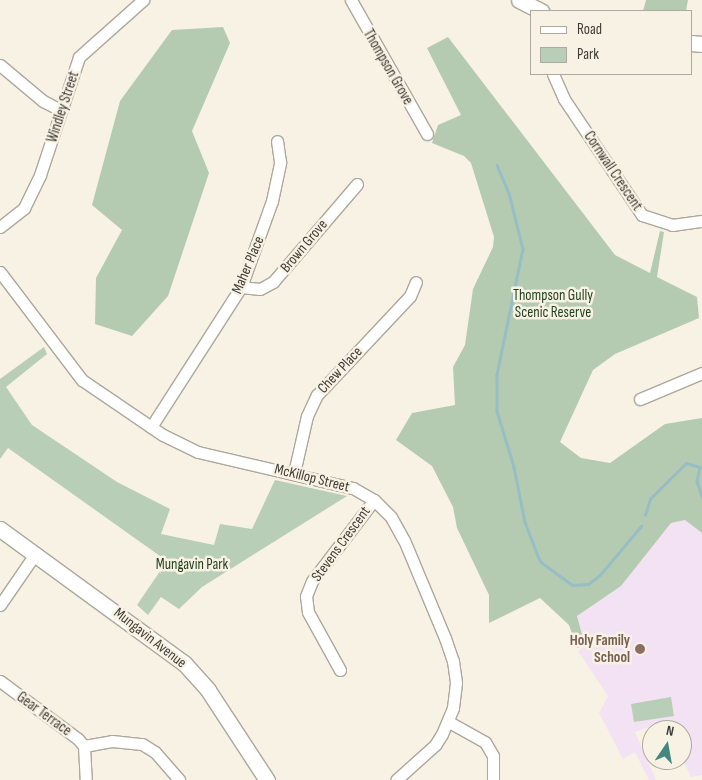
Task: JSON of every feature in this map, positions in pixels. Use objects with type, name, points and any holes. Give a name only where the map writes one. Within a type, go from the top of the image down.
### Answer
[{"type":"main road","points":[[519,0],[539,10]]},
{"type":"main road","name":"Mungavin Avenue","points":[[0,529],[184,662],[208,690],[267,780]]},
{"type":"street","name":"Windley Street","points":[[0,227],[24,208],[40,175],[79,57],[143,0]]},
{"type":"street","name":"Thompson Grove","points":[[351,0],[427,134]]},
{"type":"street","points":[[0,64],[43,101],[61,110]]},
{"type":"street","name":"Cornwall Crescent","points":[[553,75],[564,99],[642,215],[672,226],[702,220]]},
{"type":"street","name":"Maher Place","points":[[151,427],[241,287],[272,201],[280,162],[277,141]]},
{"type":"street","name":"Brown Grove","points":[[241,287],[260,289],[273,282],[357,184]]},
{"type":"street","name":"McKillop Street","points":[[0,272],[82,380],[151,427],[198,452],[346,486],[374,500],[391,517],[404,540],[453,661],[456,689],[448,722],[435,745],[396,780]]},
{"type":"street","name":"Chew Place","points":[[294,473],[306,416],[317,395],[410,296],[416,282]]},
{"type":"street","points":[[640,399],[702,374]]},
{"type":"street","name":"Stevens Crescent","points":[[340,670],[308,612],[306,596],[312,581],[374,500]]},
{"type":"street","points":[[0,604],[36,554]]},
{"type":"street","name":"Gear Terrace","points":[[0,681],[66,728],[84,746],[86,780]]},
{"type":"street","points":[[448,722],[485,742],[493,756],[493,780]]},
{"type":"street","points":[[84,746],[112,741],[142,744],[155,752],[179,780]]},
{"type":"shaded area","name":"Holy Family School","points":[[685,520],[702,533],[702,775],[691,777],[688,770],[692,770],[692,720],[642,720],[642,730],[635,732],[642,748],[642,766],[635,752],[623,759],[599,713],[608,696],[578,651],[585,645],[577,616],[621,586],[671,523]]},
{"type":"shaded area","name":"Holy Family School","points":[[644,770],[652,770],[656,780],[649,780]]},
{"type":"green space","points":[[646,0],[688,0],[686,10],[643,10]]},
{"type":"green space","points":[[223,27],[230,43],[192,131],[209,173],[168,296],[132,336],[95,324],[96,278],[122,230],[92,205],[120,101],[172,30]]},
{"type":"green space","name":"Thompson Gully Scenic Reserve","points":[[448,37],[615,255],[650,273],[660,231],[664,232],[657,277],[697,297],[699,318],[615,354],[593,370],[560,442],[581,458],[610,463],[665,424],[702,418],[702,533],[685,520],[671,523],[621,586],[577,616],[585,645],[577,648],[569,625],[540,598],[489,623],[489,595],[457,528],[453,507],[432,466],[396,440],[412,413],[455,405],[453,367],[465,345],[473,289],[493,247],[494,237],[471,163],[464,156],[432,143],[438,125],[461,115],[427,48]]},
{"type":"green space","name":"Mungavin Park","points":[[44,347],[47,354],[6,387],[32,425],[117,482],[170,509],[161,534],[214,545],[220,524],[252,529],[275,480],[347,496],[202,587],[179,609],[161,597],[148,615],[137,605],[167,561],[8,448],[0,459],[0,379]]},
{"type":"green space","points":[[671,697],[674,716],[634,722],[631,704]]},
{"type":"waterway","points":[[497,165],[509,193],[523,249],[497,375],[497,411],[514,467],[525,522],[537,554],[541,562],[573,585],[588,584],[600,575],[641,526]]},
{"type":"waterway","points":[[645,515],[650,499],[686,463],[700,467],[697,481],[702,496]]},
{"type":"place","name":"Holy Family School","points":[[640,649]]}]
